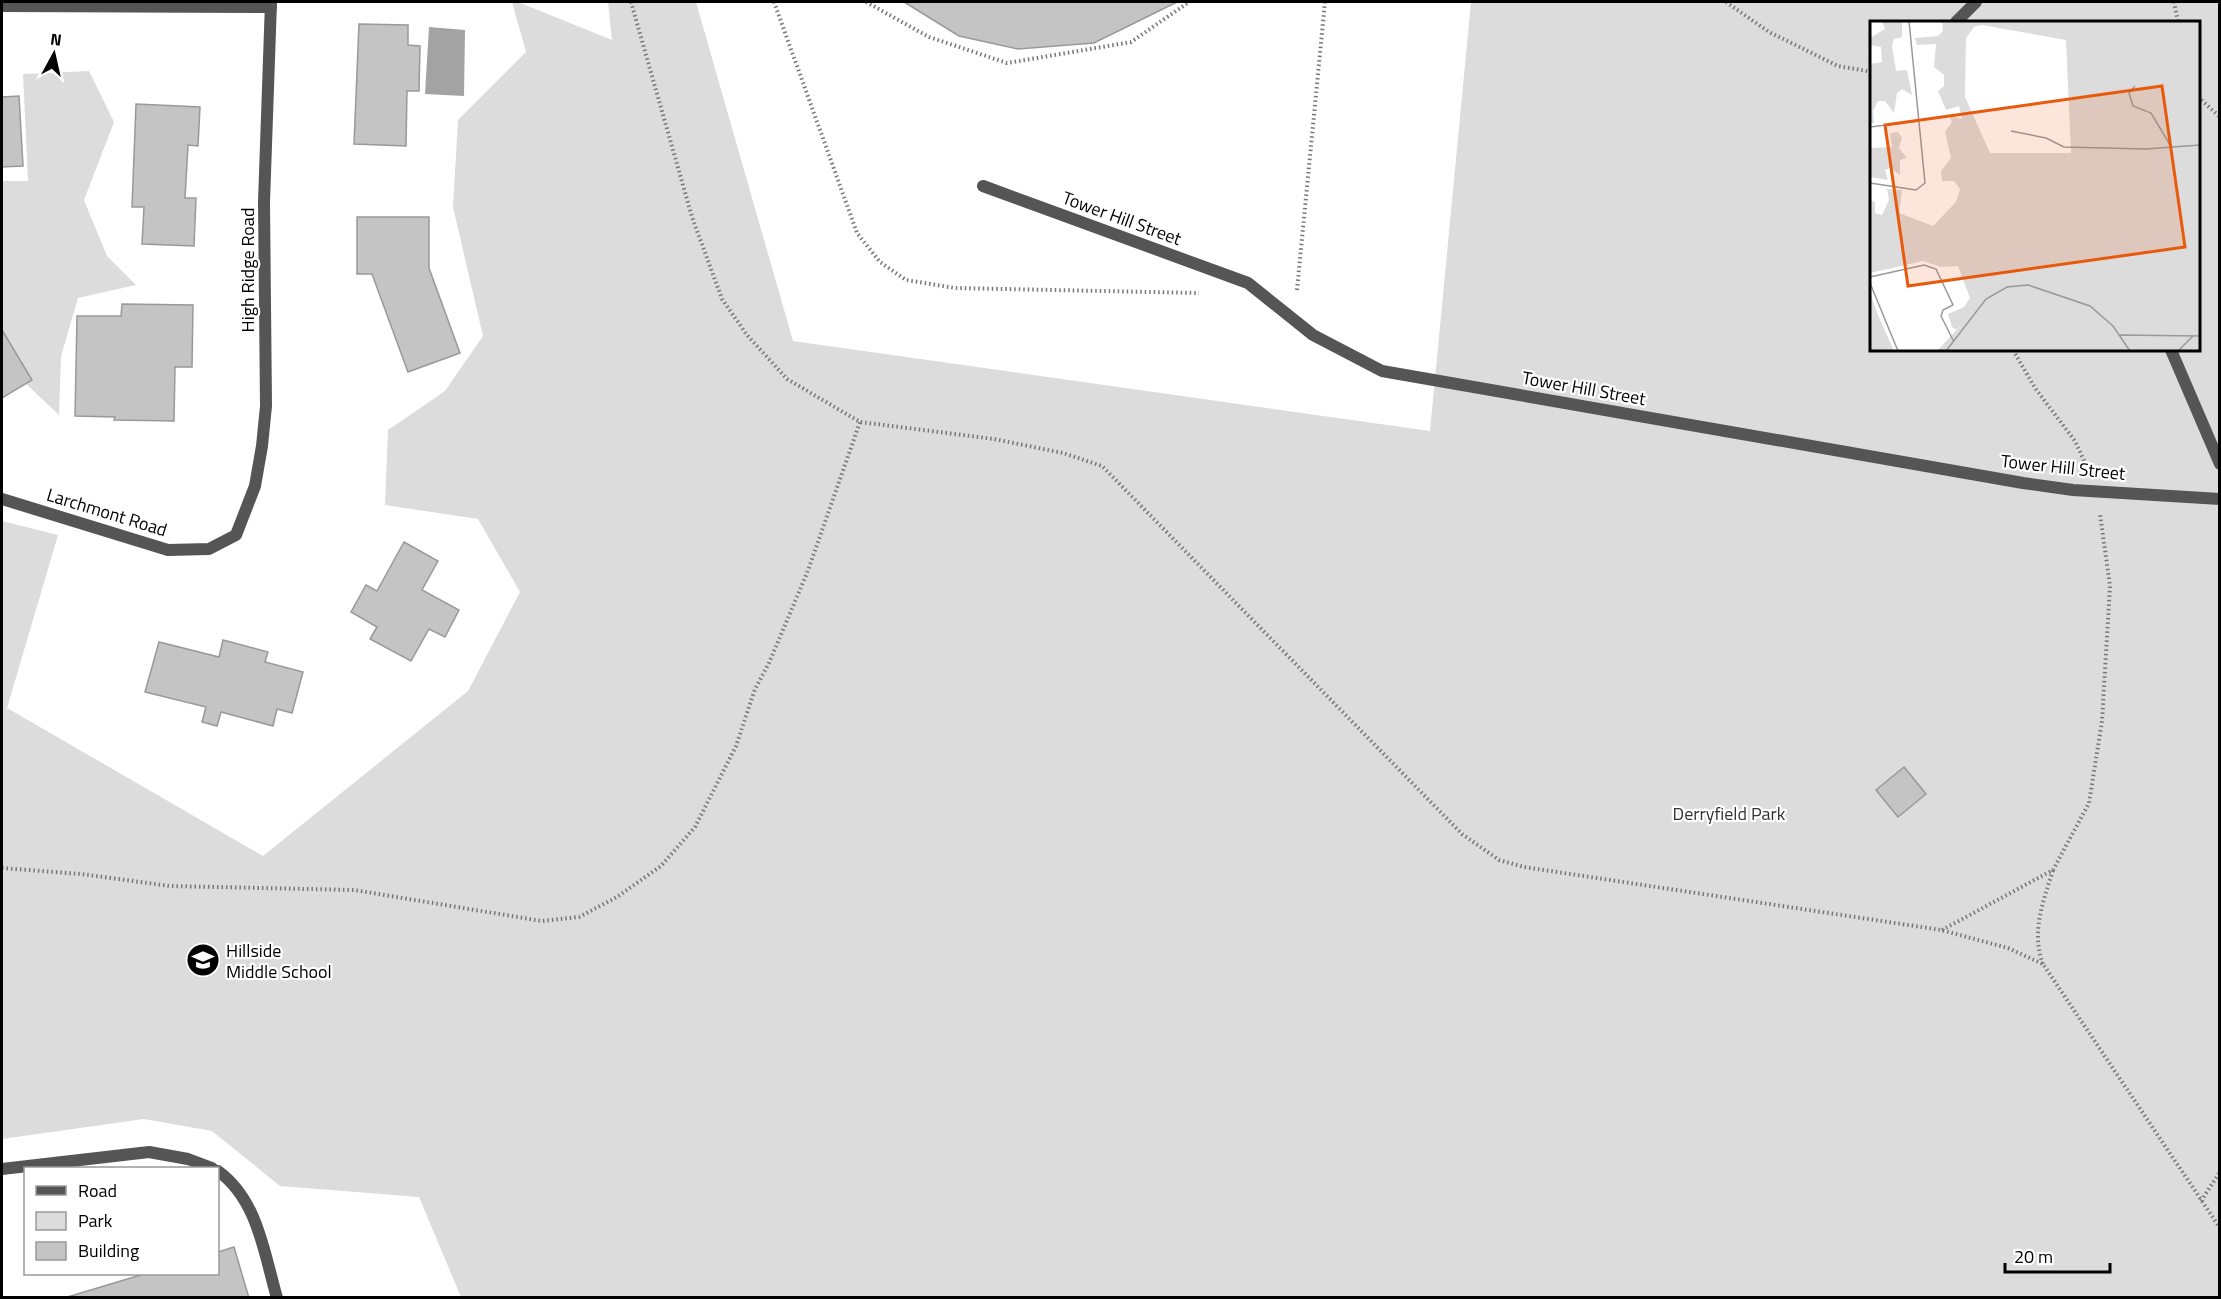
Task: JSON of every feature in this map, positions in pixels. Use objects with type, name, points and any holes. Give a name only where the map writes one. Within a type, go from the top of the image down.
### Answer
[{"type":"street","points":[[1957,21],[1976,2]]},
{"type":"street","points":[[2,6],[271,4]]},
{"type":"street","name":"High Ridge Road","points":[[236,535],[255,486],[266,406],[264,202],[271,4]]},
{"type":"street","name":"Tower Hill Street","points":[[983,186],[1248,283],[1313,335],[1382,371],[2012,481],[2097,491],[2220,499]]},
{"type":"street","points":[[2171,351],[2220,464]]},
{"type":"street","name":"Larchmont Road","points":[[2,499],[168,550],[209,549],[236,535]]},
{"type":"street","points":[[2,1169],[149,1152],[188,1159],[209,1167]]},
{"type":"street","points":[[219,1172],[242,1194],[256,1222],[277,1298]]},
{"type":"path","points":[[631,2],[692,217],[722,299],[747,335],[787,378],[860,422],[994,439],[1063,453],[1102,466],[1462,834],[1499,860],[1524,867],[1941,930],[2008,948],[2043,964]]},
{"type":"path","points":[[774,2],[857,233],[880,262],[906,280],[955,288],[1203,293]]},
{"type":"path","points":[[866,2],[929,37],[1007,63],[1131,42],[1189,2]]},
{"type":"path","points":[[1294,320],[1325,2]]},
{"type":"path","points":[[1726,2],[1769,32],[1838,66],[1870,72]]},
{"type":"path","points":[[2174,2],[2178,21]]},
{"type":"path","points":[[2200,98],[2220,117]]},
{"type":"path","points":[[2014,351],[2035,388],[2075,441],[2097,491],[2110,586],[2102,721],[2089,803],[2053,870],[2039,913],[2037,948],[2043,964],[2220,1228]]},
{"type":"path","points":[[2,868],[81,874],[170,886],[354,890],[542,921],[579,916],[598,907],[617,897],[661,866],[695,827],[736,746],[755,689],[769,663],[807,573],[860,422]]},
{"type":"path","points":[[1941,930],[2053,870]]},
{"type":"path","points":[[2201,1201],[2220,1172]]},
{"type":"green space","name":"Derryfield Park","points":[[512,2],[518,2],[612,40],[608,2],[696,2],[793,341],[1430,431],[1471,2],[2219,2],[2219,1297],[461,1297],[419,1197],[280,1186],[212,1131],[144,1119],[2,1139],[2,521],[58,535],[7,708],[263,856],[468,691],[520,592],[478,519],[385,505],[388,430],[445,391],[483,336],[453,207],[458,120],[526,52]]},
{"type":"green space","points":[[89,71],[114,122],[84,200],[107,256],[136,285],[78,298],[61,356],[59,415],[2,361],[2,181],[28,181],[23,74]]},
{"type":"shaded area","points":[[429,27],[465,30],[464,96],[425,94]]},
{"type":"building","points":[[904,2],[1177,2],[1094,43],[1018,49],[959,36]]},
{"type":"building","points":[[359,24],[408,25],[408,45],[420,46],[419,91],[407,91],[406,146],[354,144]]},
{"type":"building","points":[[19,96],[23,166],[2,167],[2,97]]},
{"type":"building","points":[[136,104],[200,107],[198,146],[188,145],[185,198],[196,198],[194,246],[142,244],[144,207],[132,207]]},
{"type":"building","points":[[357,217],[429,217],[429,268],[460,353],[408,372],[372,274],[357,274]]},
{"type":"building","points":[[122,304],[193,305],[192,367],[175,367],[174,421],[114,420],[115,417],[75,416],[77,316],[121,316]]},
{"type":"building","points":[[2,330],[32,380],[2,398]]},
{"type":"building","points":[[404,542],[438,561],[422,590],[459,610],[445,637],[429,629],[411,661],[370,639],[377,627],[351,612],[366,585],[377,591]]},
{"type":"building","points":[[223,640],[268,652],[265,662],[303,672],[292,713],[277,709],[273,726],[221,712],[217,726],[202,722],[206,707],[145,692],[159,642],[219,657]]},
{"type":"building","points":[[1904,767],[1926,794],[1898,817],[1876,790]]},
{"type":"building","points":[[234,1247],[249,1298],[64,1298],[141,1275],[219,1275],[219,1252]]},
{"type":"place","name":"Hillside Middle School","points":[[203,960]]}]
